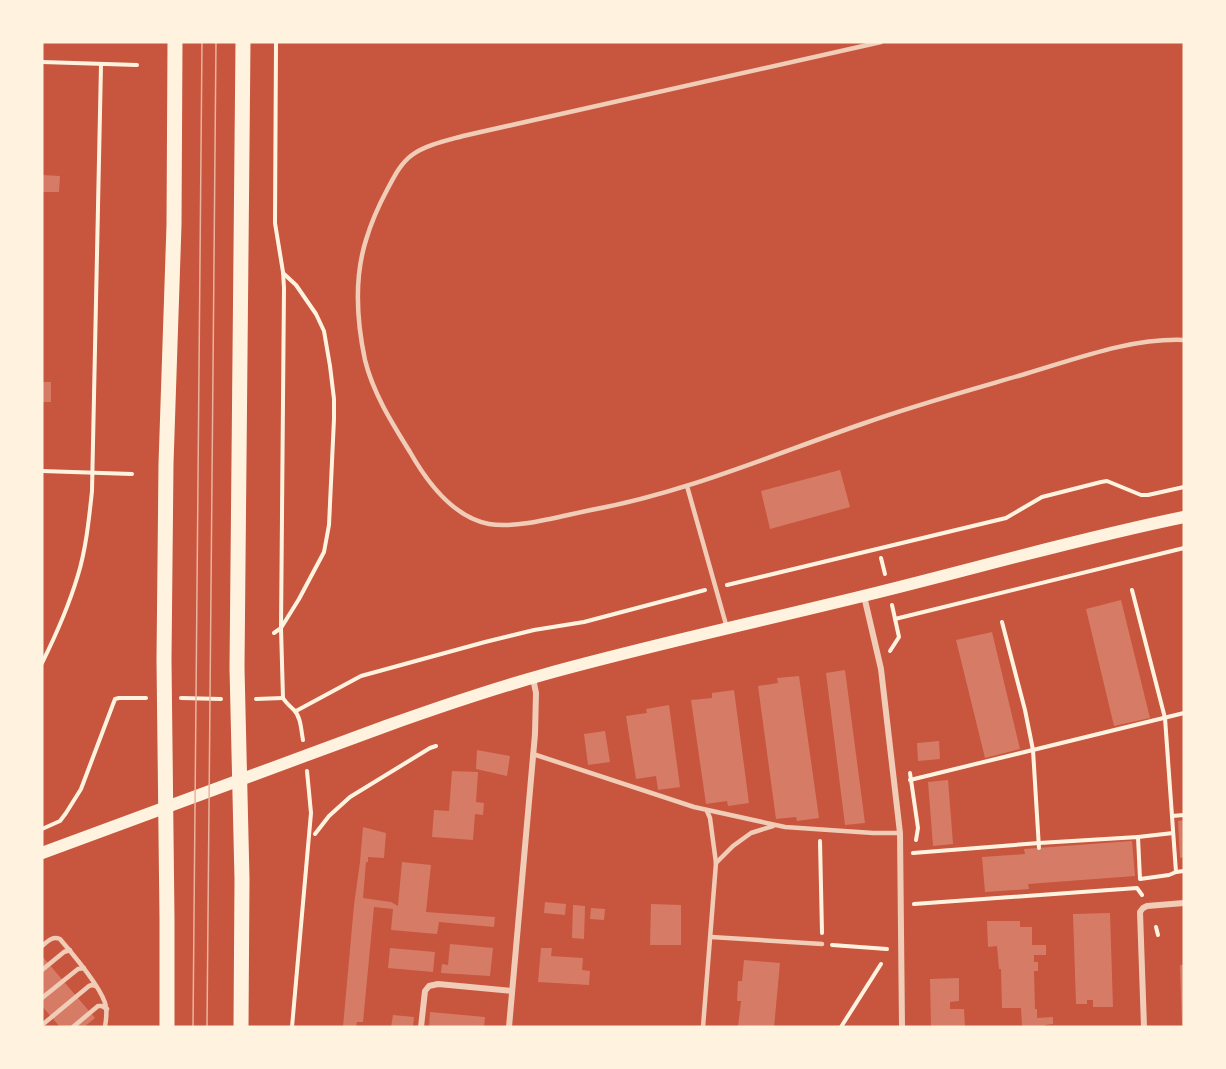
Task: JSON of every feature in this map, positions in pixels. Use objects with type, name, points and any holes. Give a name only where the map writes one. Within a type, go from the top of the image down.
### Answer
[{"type":"main road","points":[[166,1027],[165,486],[174,225],[175,42]]},
{"type":"main road","points":[[241,1027],[242,887],[237,657],[243,42]]},
{"type":"main road","points":[[42,854],[439,707],[534,678],[728,628],[1184,517]]},
{"type":"street","points":[[864,596],[880,669],[900,833],[902,1027]]},
{"type":"street","points":[[509,1027],[533,754],[536,706],[534,678]]},
{"type":"street","points":[[1144,1027],[1140,912],[1143,908],[1150,906],[1184,903]]},
{"type":"street","points":[[421,1027],[425,991],[429,986],[438,984],[512,991]]},
{"type":"lane","points":[[881,42],[462,136],[431,145],[411,156],[396,172],[366,240],[360,268],[358,293],[366,361],[375,390],[393,425],[420,468],[450,503],[466,515],[488,524],[514,524],[613,506],[687,486],[865,423],[1099,352],[1138,343],[1184,340]]},
{"type":"lane","points":[[687,486],[728,628]]},
{"type":"lane","points":[[533,754],[707,810],[775,825],[900,833]]},
{"type":"lane","points":[[703,1027],[716,863],[707,810]]},
{"type":"lane","points":[[716,863],[751,833],[775,825]]},
{"type":"lane","points":[[42,946],[55,937],[70,950],[106,1004],[105,1027]]},
{"type":"lane","points":[[711,937],[822,944]]},
{"type":"lane","points":[[42,970],[64,952],[70,950]]},
{"type":"lane","points":[[42,998],[78,969],[84,968]]},
{"type":"lane","points":[[43,1026],[89,986],[96,986]]},
{"type":"lane","points":[[73,1027],[98,1006],[106,1009]]},
{"type":"path","points":[[276,42],[275,223],[283,272],[284,298],[281,628],[283,698],[296,711],[301,725]]},
{"type":"path","points":[[42,62],[137,65]]},
{"type":"path","points":[[42,663],[78,577],[91,506],[101,64]]},
{"type":"path","points":[[273,633],[281,628],[324,552],[330,525],[334,399],[324,331],[316,314],[296,285],[283,272]]},
{"type":"path","points":[[42,471],[132,474]]},
{"type":"path","points":[[296,711],[361,676],[485,642],[584,622],[717,587],[1006,518],[1042,497],[1101,482],[1107,481],[1141,495],[1184,487]]},
{"type":"path","points":[[896,619],[1184,548]]},
{"type":"path","points":[[1132,590],[1165,718],[1176,872]]},
{"type":"path","points":[[1002,622],[1033,750],[1040,846]]},
{"type":"path","points":[[42,829],[60,821],[81,789],[116,699],[140,698]]},
{"type":"path","points":[[187,698],[219,699]]},
{"type":"path","points":[[269,699],[283,698]]},
{"type":"path","points":[[910,780],[1184,713]]},
{"type":"path","points":[[315,834],[329,816],[350,797],[436,746]]},
{"type":"path","points":[[292,1027],[311,813],[307,775]]},
{"type":"path","points":[[1172,816],[1184,815]]},
{"type":"path","points":[[819,829],[822,944]]},
{"type":"path","points":[[913,853],[1040,846],[1173,833]]},
{"type":"path","points":[[1138,837],[1140,879],[1184,871]]},
{"type":"path","points":[[914,904],[1137,888],[1150,906],[1158,935]]},
{"type":"path","points":[[841,1027],[881,964]]},
{"type":"building","points":[[42,175],[60,176],[59,192],[42,192]]},
{"type":"building","points":[[42,382],[51,382],[51,402],[42,402]]},
{"type":"building","points":[[840,470],[850,507],[770,529],[761,491]]},
{"type":"building","points":[[1121,600],[1150,718],[1114,726],[1086,609]]},
{"type":"building","points":[[992,632],[1020,749],[985,758],[956,640]]},
{"type":"building","points":[[845,670],[865,823],[845,825],[826,673]]},
{"type":"building","points":[[799,676],[819,818],[797,821],[796,817],[776,819],[758,686],[778,683],[777,678]]},
{"type":"building","points":[[734,690],[749,803],[728,806],[727,801],[706,804],[691,700],[712,698],[712,693]]},
{"type":"building","points":[[669,705],[680,787],[658,790],[656,776],[636,779],[626,716],[647,713],[646,709]]},
{"type":"building","points":[[605,731],[610,762],[588,765],[584,734]]},
{"type":"building","points":[[939,741],[940,759],[918,761],[917,743]]},
{"type":"building","points":[[477,750],[510,756],[507,776],[476,769]]},
{"type":"building","points":[[452,771],[478,772],[476,802],[484,803],[483,815],[475,814],[473,840],[432,837],[434,810],[449,811]]},
{"type":"building","points":[[948,780],[953,844],[933,846],[928,782]]},
{"type":"building","points":[[1184,820],[1184,857],[1180,858],[1178,821]]},
{"type":"building","points":[[363,827],[386,833],[384,858],[368,857],[368,862],[366,862],[363,898],[391,902],[398,906],[402,862],[431,865],[426,912],[495,917],[494,927],[439,922],[437,934],[391,930],[393,909],[374,907],[363,1022],[357,1022],[356,1027],[343,1027],[354,905]]},
{"type":"building","points":[[1132,841],[1135,876],[1028,884],[1029,889],[985,892],[982,857],[1025,854],[1024,849]]},
{"type":"building","points":[[545,902],[566,904],[565,915],[544,913]]},
{"type":"building","points":[[651,904],[681,905],[681,945],[650,945]]},
{"type":"building","points":[[573,905],[585,906],[584,939],[572,938]]},
{"type":"building","points":[[591,908],[605,909],[604,920],[590,919]]},
{"type":"building","points":[[1110,913],[1113,1007],[1093,1007],[1093,1000],[1087,1000],[1087,1004],[1076,1004],[1073,914]]},
{"type":"building","points":[[987,921],[1020,921],[1020,927],[1032,927],[1032,945],[1046,945],[1046,955],[1034,955],[1034,962],[1038,962],[1038,971],[1034,971],[1035,1009],[1037,1009],[1037,1018],[1053,1017],[1053,1024],[1045,1025],[1045,1027],[1022,1027],[1021,1008],[1002,1008],[1001,969],[999,969],[997,946],[988,947]]},
{"type":"building","points":[[450,944],[493,948],[490,976],[441,973],[442,964],[448,965]]},
{"type":"building","points":[[390,948],[435,952],[433,972],[388,968]]},
{"type":"building","points":[[541,948],[552,948],[551,956],[583,958],[582,970],[590,971],[589,985],[538,982]]},
{"type":"building","points":[[42,956],[95,1018],[84,1027],[60,1027],[42,1006]]},
{"type":"building","points":[[744,960],[780,963],[774,1027],[738,1027],[741,1001],[737,1001],[738,981],[742,981]]},
{"type":"building","points":[[1180,965],[1184,965],[1184,1027],[1182,1027]]},
{"type":"building","points":[[959,978],[959,1001],[950,1002],[950,1009],[964,1009],[965,1027],[931,1027],[930,979]]},
{"type":"building","points":[[430,1012],[485,1017],[484,1027],[429,1027]]},
{"type":"building","points":[[393,1015],[414,1017],[413,1027],[391,1027]]},
{"type":"tram line","points":[[193,1027],[202,42]]},
{"type":"tram line","points":[[207,1027],[216,42]]}]
